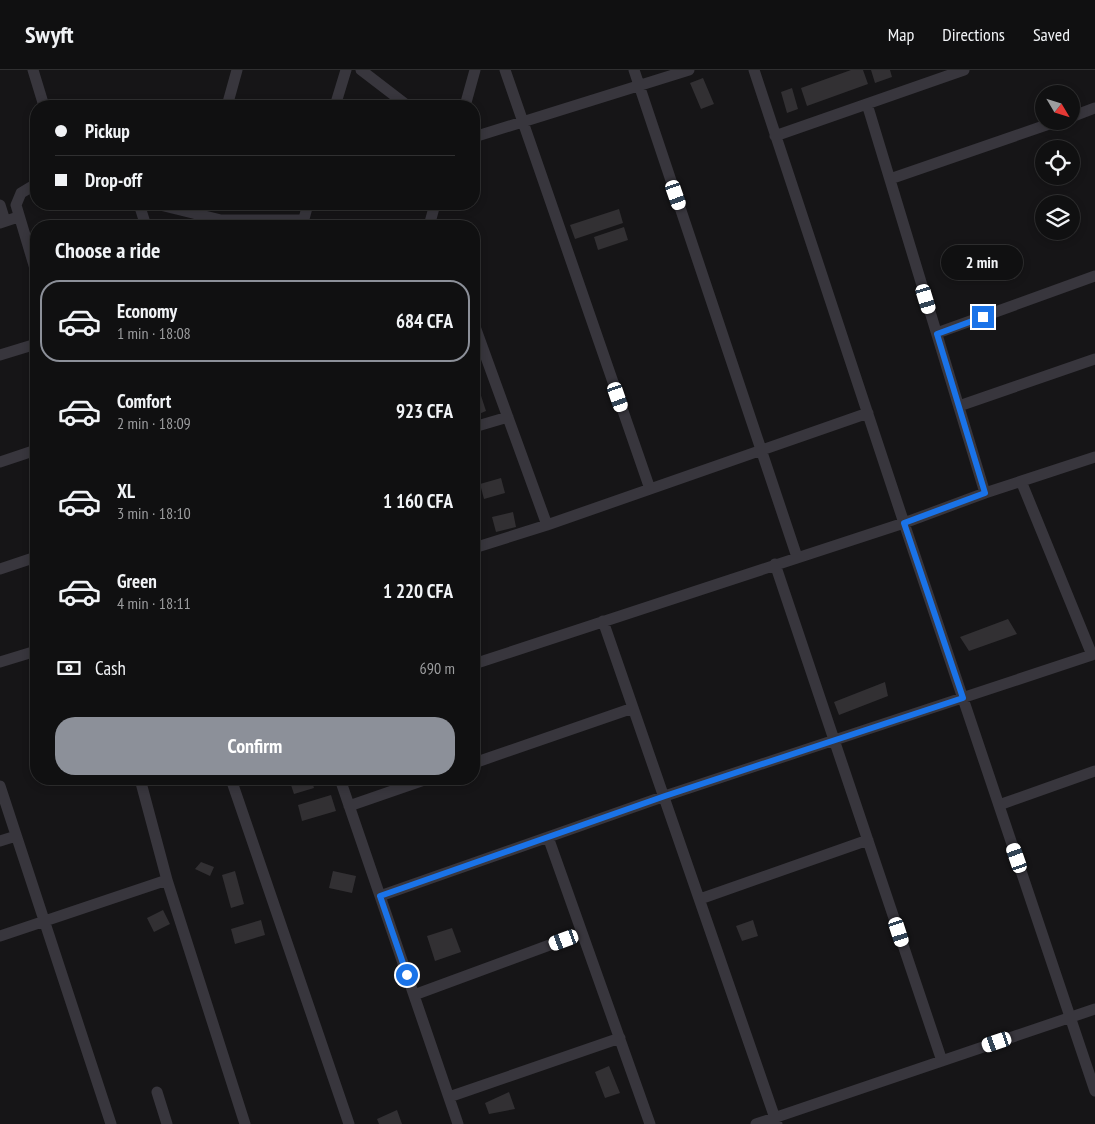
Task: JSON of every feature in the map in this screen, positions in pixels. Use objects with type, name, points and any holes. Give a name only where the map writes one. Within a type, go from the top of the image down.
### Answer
[{"type":"street","points":[[33,70],[42,100]]},
{"type":"street","points":[[229,100],[237,70]]},
{"type":"street","points":[[337,100],[346,70]]},
{"type":"street","points":[[361,70],[400,100]]},
{"type":"street","points":[[468,100],[475,70]]},
{"type":"street","points":[[505,70],[650,489]]},
{"type":"street","points":[[634,70],[797,557]]},
{"type":"street","points":[[480,135],[689,70]]},
{"type":"street","points":[[754,70],[1095,1091]]},
{"type":"street","points":[[775,136],[964,70]]},
{"type":"street","points":[[867,104],[985,493]]},
{"type":"street","points":[[1080,114],[1095,108]]},
{"type":"street","points":[[890,179],[1035,129]]},
{"type":"street","points":[[30,188],[21,193],[16,205],[18,218],[30,254]]},
{"type":"street","points":[[0,205],[2,222],[18,218]]},
{"type":"street","points":[[170,210],[195,220]]},
{"type":"street","points":[[937,334],[1095,276]]},
{"type":"street","points":[[480,340],[547,525]]},
{"type":"street","points":[[0,355],[30,346]]},
{"type":"street","points":[[959,406],[1095,359]]},
{"type":"street","points":[[480,546],[547,525],[868,413]]},
{"type":"street","points":[[480,425],[508,417]]},
{"type":"street","points":[[0,462],[30,452]]},
{"type":"street","points":[[480,662],[603,620],[904,523],[985,493],[1095,457]]},
{"type":"street","points":[[380,896],[665,796],[1093,654],[1021,481]]},
{"type":"street","points":[[0,569],[30,559]]},
{"type":"street","points":[[775,564],[942,1061]]},
{"type":"street","points":[[603,620],[776,1121]]},
{"type":"street","points":[[0,662],[30,653]]},
{"type":"street","points":[[480,761],[634,708]]},
{"type":"street","points":[[999,805],[1095,771]]},
{"type":"street","points":[[142,785],[167,880],[245,1124]]},
{"type":"street","points":[[233,785],[349,1124]]},
{"type":"street","points":[[342,785],[458,1124]]},
{"type":"street","points":[[349,806],[410,785]]},
{"type":"street","points":[[0,786],[111,1124]]},
{"type":"street","points":[[0,841],[16,836]]},
{"type":"street","points":[[548,837],[650,1124]]},
{"type":"street","points":[[700,899],[868,840]]},
{"type":"street","points":[[0,936],[167,880]]},
{"type":"street","points":[[414,994],[582,933]]},
{"type":"street","points":[[756,1124],[776,1121],[942,1061],[1095,1009]]},
{"type":"street","points":[[449,1097],[620,1038]]},
{"type":"street","points":[[157,1092],[167,1124]]},
{"type":"building","points":[[851,70],[863,70],[868,84],[807,106],[801,88]]},
{"type":"building","points":[[871,70],[890,70],[892,77],[875,83]]},
{"type":"building","points":[[703,78],[714,104],[701,109],[690,83]]},
{"type":"building","points":[[792,88],[798,109],[787,113],[781,92]]},
{"type":"building","points":[[619,209],[623,223],[575,239],[570,225]]},
{"type":"building","points":[[624,227],[628,240],[598,250],[594,237]]},
{"type":"building","points":[[480,392],[486,411],[480,414]]},
{"type":"building","points":[[501,478],[505,493],[484,499],[480,484]]},
{"type":"building","points":[[513,512],[516,527],[496,532],[492,517]]},
{"type":"building","points":[[1008,619],[1017,634],[969,651],[960,637]]},
{"type":"building","points":[[885,682],[888,696],[839,715],[834,702]]},
{"type":"building","points":[[291,785],[313,785],[314,788],[294,794]]},
{"type":"building","points":[[331,795],[336,811],[302,821],[298,805]]},
{"type":"building","points":[[201,862],[214,867],[210,876],[195,869]]},
{"type":"building","points":[[235,871],[244,904],[231,908],[222,875]]},
{"type":"building","points":[[333,871],[356,876],[352,893],[329,888]]},
{"type":"building","points":[[163,910],[170,924],[154,932],[147,918]]},
{"type":"building","points":[[261,920],[265,935],[235,944],[231,929]]},
{"type":"building","points":[[753,920],[758,936],[742,941],[736,926]]},
{"type":"building","points":[[452,928],[461,952],[435,961],[427,936]]},
{"type":"building","points":[[609,1066],[620,1093],[605,1098],[595,1072]]},
{"type":"building","points":[[509,1092],[515,1109],[489,1114],[485,1103]]},
{"type":"building","points":[[397,1110],[402,1124],[379,1124],[377,1119]]},
{"type":"route","points":[[407,975],[380,896],[665,796],[963,698],[904,523],[985,493],[937,334],[983,317]]}]
